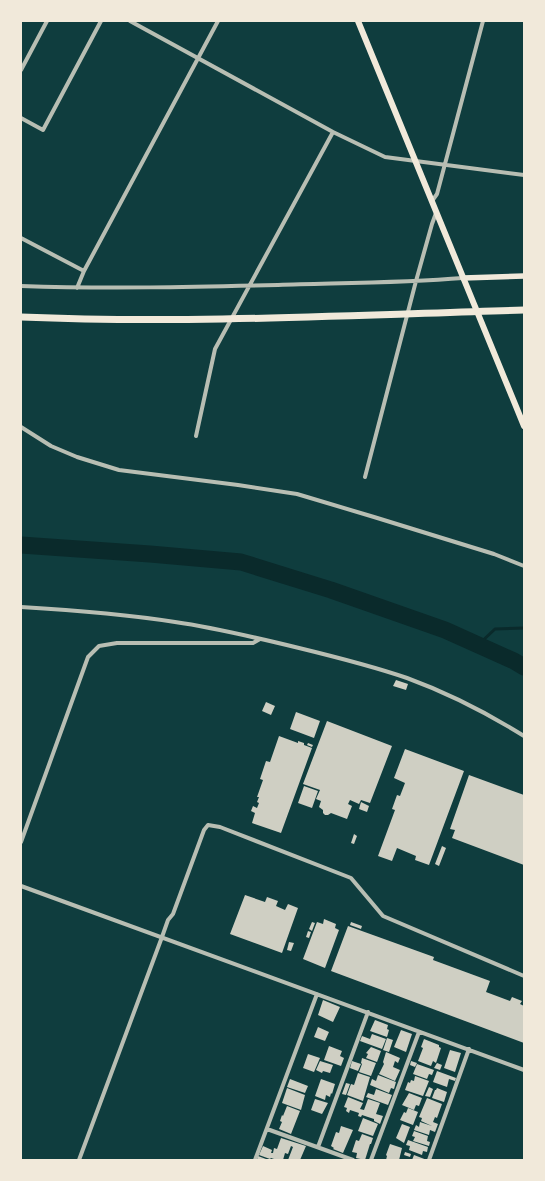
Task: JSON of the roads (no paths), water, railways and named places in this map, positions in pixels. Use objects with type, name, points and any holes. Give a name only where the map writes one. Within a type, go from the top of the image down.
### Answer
[{"type":"highway","points":[[21,317],[133,320],[209,319],[524,310]]},
{"type":"main road","points":[[358,21],[524,426]]},
{"type":"main road","points":[[463,278],[524,276]]},
{"type":"street","points":[[21,70],[47,21]]},
{"type":"street","points":[[21,118],[43,130],[101,21]]},
{"type":"street","points":[[130,21],[333,132],[385,157],[524,175]]},
{"type":"street","points":[[77,288],[84,271],[218,21]]},
{"type":"street","points":[[432,201],[438,194],[483,21]]},
{"type":"street","points":[[196,436],[215,349],[333,132]]},
{"type":"street","points":[[365,477],[416,281],[436,213]]},
{"type":"street","points":[[21,238],[84,271]]},
{"type":"street","points":[[21,286],[77,288],[250,286],[416,281],[463,278]]},
{"type":"street","points":[[21,427],[51,446],[70,454],[119,470],[296,494],[494,554],[524,566]]},
{"type":"street","points":[[21,606],[90,611],[175,622],[260,638],[348,660],[407,678],[442,693],[494,717],[524,736]]},
{"type":"street","points":[[21,842],[88,658],[99,646],[117,643],[253,643],[260,638]]},
{"type":"street","points":[[79,1160],[168,920],[173,914],[204,830],[208,825],[220,827],[351,878],[383,916],[524,976]]},
{"type":"street","points":[[21,886],[524,1070]]},
{"type":"street","points":[[255,1160],[317,994]]},
{"type":"street","points":[[318,1147],[368,1012]]},
{"type":"street","points":[[371,1160],[419,1032]]},
{"type":"street","points":[[429,1160],[469,1049]]},
{"type":"street","points":[[267,1129],[353,1160]]},
{"type":"waterway","points":[[21,545],[241,562],[331,590],[445,630],[524,667]]},
{"type":"waterway","points":[[478,645],[495,629],[524,628]]}]
